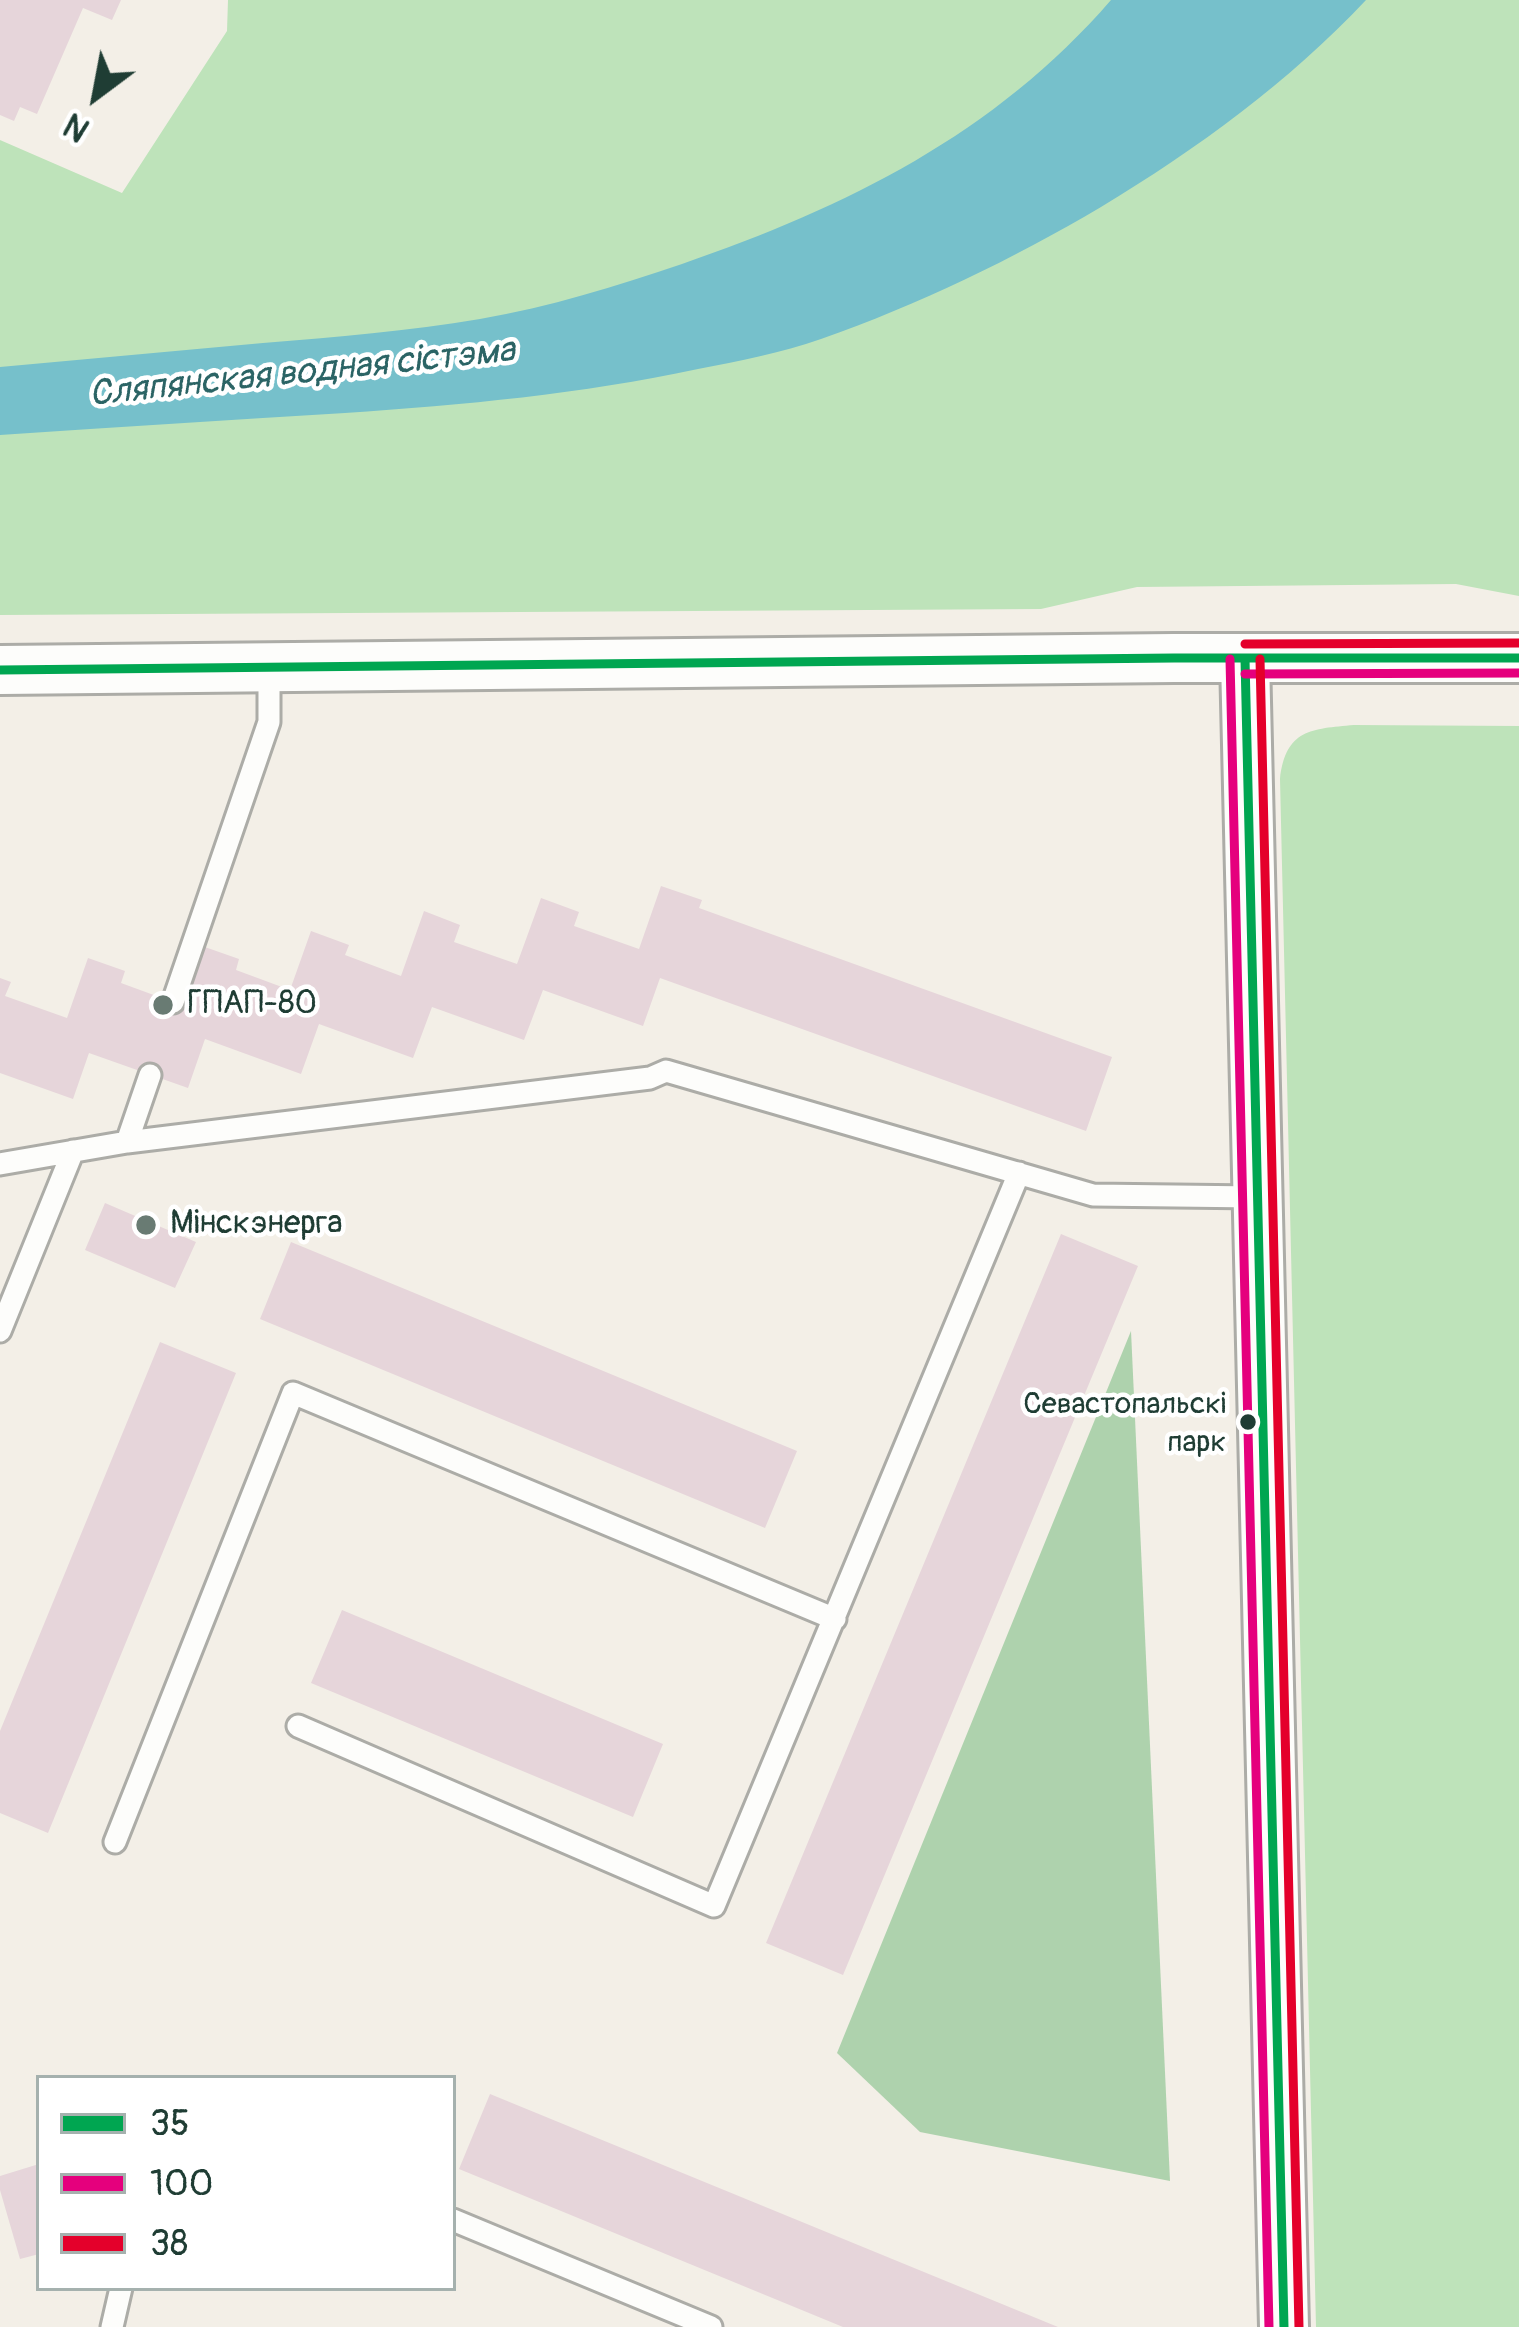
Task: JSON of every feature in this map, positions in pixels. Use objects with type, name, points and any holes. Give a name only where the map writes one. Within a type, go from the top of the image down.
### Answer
[{"type":"street","points":[[0,670],[1519,658]]},
{"type":"street","points":[[1245,659],[1284,2327]]},
{"type":"lane","points":[[173,1002],[269,722],[269,668]]},
{"type":"lane","points":[[0,1164],[127,1142],[650,1078],[666,1071],[1093,1196],[1257,1197]]},
{"type":"lane","points":[[127,1142],[150,1075]]},
{"type":"lane","points":[[0,1331],[73,1151]]},
{"type":"lane","points":[[298,1726],[714,1906],[1019,1173]]},
{"type":"lane","points":[[115,1842],[292,1393],[835,1618]]},
{"type":"lane","points":[[456,2221],[711,2327]]},
{"type":"lane","points":[[112,2327],[120,2291]]},
{"type":"green space","points":[[228,0],[1519,0],[1519,596],[1456,584],[1137,587],[1041,609],[0,615],[0,140],[122,193],[227,31]]},
{"type":"green space","name":"Севастопальскі парк","points":[[1354,725],[1519,726],[1519,2327],[1316,2327],[1280,779],[1288,750],[1303,735]]},
{"type":"green space","points":[[1131,1331],[1170,2181],[920,2132],[837,2053]]},
{"type":"water","name":"Сляпянская водная сістэма","points":[[1111,0],[1366,0],[1306,59],[1241,112],[1101,207],[964,280],[806,344],[654,378],[522,397],[0,435],[0,367],[480,319],[608,288],[743,242],[860,191],[968,127],[1018,90]]},
{"type":"building","points":[[0,0],[121,0],[112,20],[83,8],[37,114],[20,107],[14,121],[0,115]]},
{"type":"building","points":[[661,886],[702,900],[699,908],[1112,1057],[1086,1131],[660,978],[643,1026],[543,990],[524,1040],[432,1007],[413,1058],[319,1024],[301,1074],[205,1039],[188,1088],[89,1053],[73,1099],[0,1073],[0,978],[11,982],[5,996],[67,1018],[88,958],[125,971],[121,983],[181,1005],[202,946],[239,959],[236,970],[290,990],[311,931],[349,945],[345,955],[401,976],[424,911],[460,925],[454,942],[517,964],[541,898],[579,912],[574,926],[639,949]]},
{"type":"building","points":[[105,1203],[196,1242],[175,1288],[85,1250]]},
{"type":"building","points":[[1061,1234],[1138,1266],[843,1975],[766,1943]]},
{"type":"building","points":[[291,1242],[797,1451],[765,1528],[260,1319]]},
{"type":"building","points":[[160,1342],[236,1373],[48,1833],[0,1813],[0,1731]]},
{"type":"building","points":[[342,1610],[663,1744],[633,1817],[311,1683]]},
{"type":"building","points":[[490,2094],[1058,2327],[843,2327],[459,2169]]},
{"type":"building","points":[[36,2165],[36,2255],[20,2259],[0,2176]]},
{"type":"transit line","name":"38","points":[[1245,644],[1519,643]]},
{"type":"transit line","name":"35","points":[[0,670],[1519,658]]},
{"type":"transit line","name":"100","points":[[1230,659],[1269,2327]]},
{"type":"transit line","name":"35","points":[[1245,659],[1284,2327]]},
{"type":"transit line","name":"38","points":[[1260,659],[1299,2327]]},
{"type":"transit line","name":"100","points":[[1245,674],[1519,673]]},
{"type":"place","name":"ГПАП-80","points":[[163,1005]]},
{"type":"place","name":"Мінскэнерга","points":[[146,1225]]},
{"type":"place","name":"Севастопальскі парк","points":[[1248,1422]]}]
